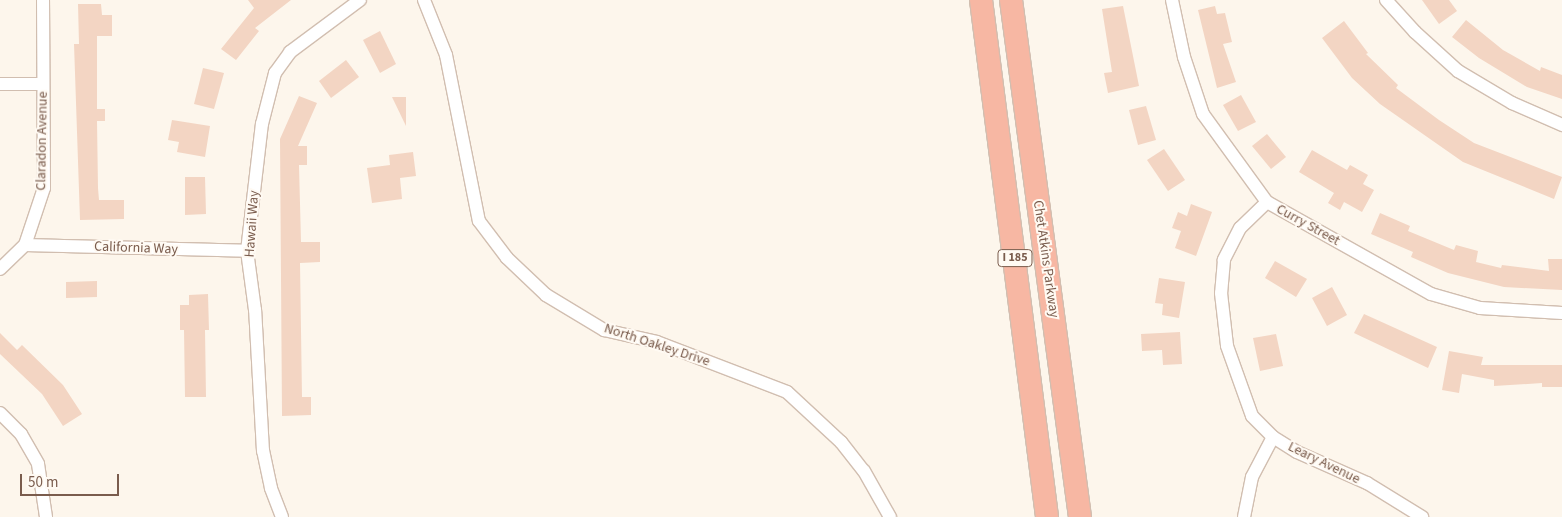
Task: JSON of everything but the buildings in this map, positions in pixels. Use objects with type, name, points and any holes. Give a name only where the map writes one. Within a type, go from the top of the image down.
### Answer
[{"type":"highway","name":"I 185","points":[[981,0],[1047,517]]},
{"type":"highway","name":"Chet Atkins Parkway","points":[[1012,0],[1080,517]]},
{"type":"street","name":"Claradon Avenue","points":[[0,269],[25,245],[44,188],[43,0]]},
{"type":"street","name":"Hawaii Way","points":[[282,517],[271,488],[263,451],[255,310],[247,251],[262,124],[275,73],[290,52],[360,0]]},
{"type":"street","name":"North Oakley Drive","points":[[424,0],[446,55],[480,221],[507,258],[546,295],[604,330],[658,342],[787,392],[841,442],[864,471],[890,517]]},
{"type":"street","name":"Curry Street","points":[[1172,0],[1184,58],[1204,114],[1267,202],[1431,294],[1480,308],[1562,313]]},
{"type":"street","points":[[1386,0],[1415,32],[1458,71],[1512,104],[1562,126]]},
{"type":"street","points":[[0,84],[43,84]]},
{"type":"street","name":"Leary Avenue","points":[[1267,202],[1240,228],[1224,260],[1221,293],[1227,346],[1252,416],[1274,437],[1297,452],[1367,484],[1422,517]]},
{"type":"street","name":"California Way","points":[[25,245],[247,251]]},
{"type":"street","points":[[0,412],[21,434],[38,464],[46,517]]},
{"type":"street","points":[[1244,517],[1252,477],[1274,437]]}]
